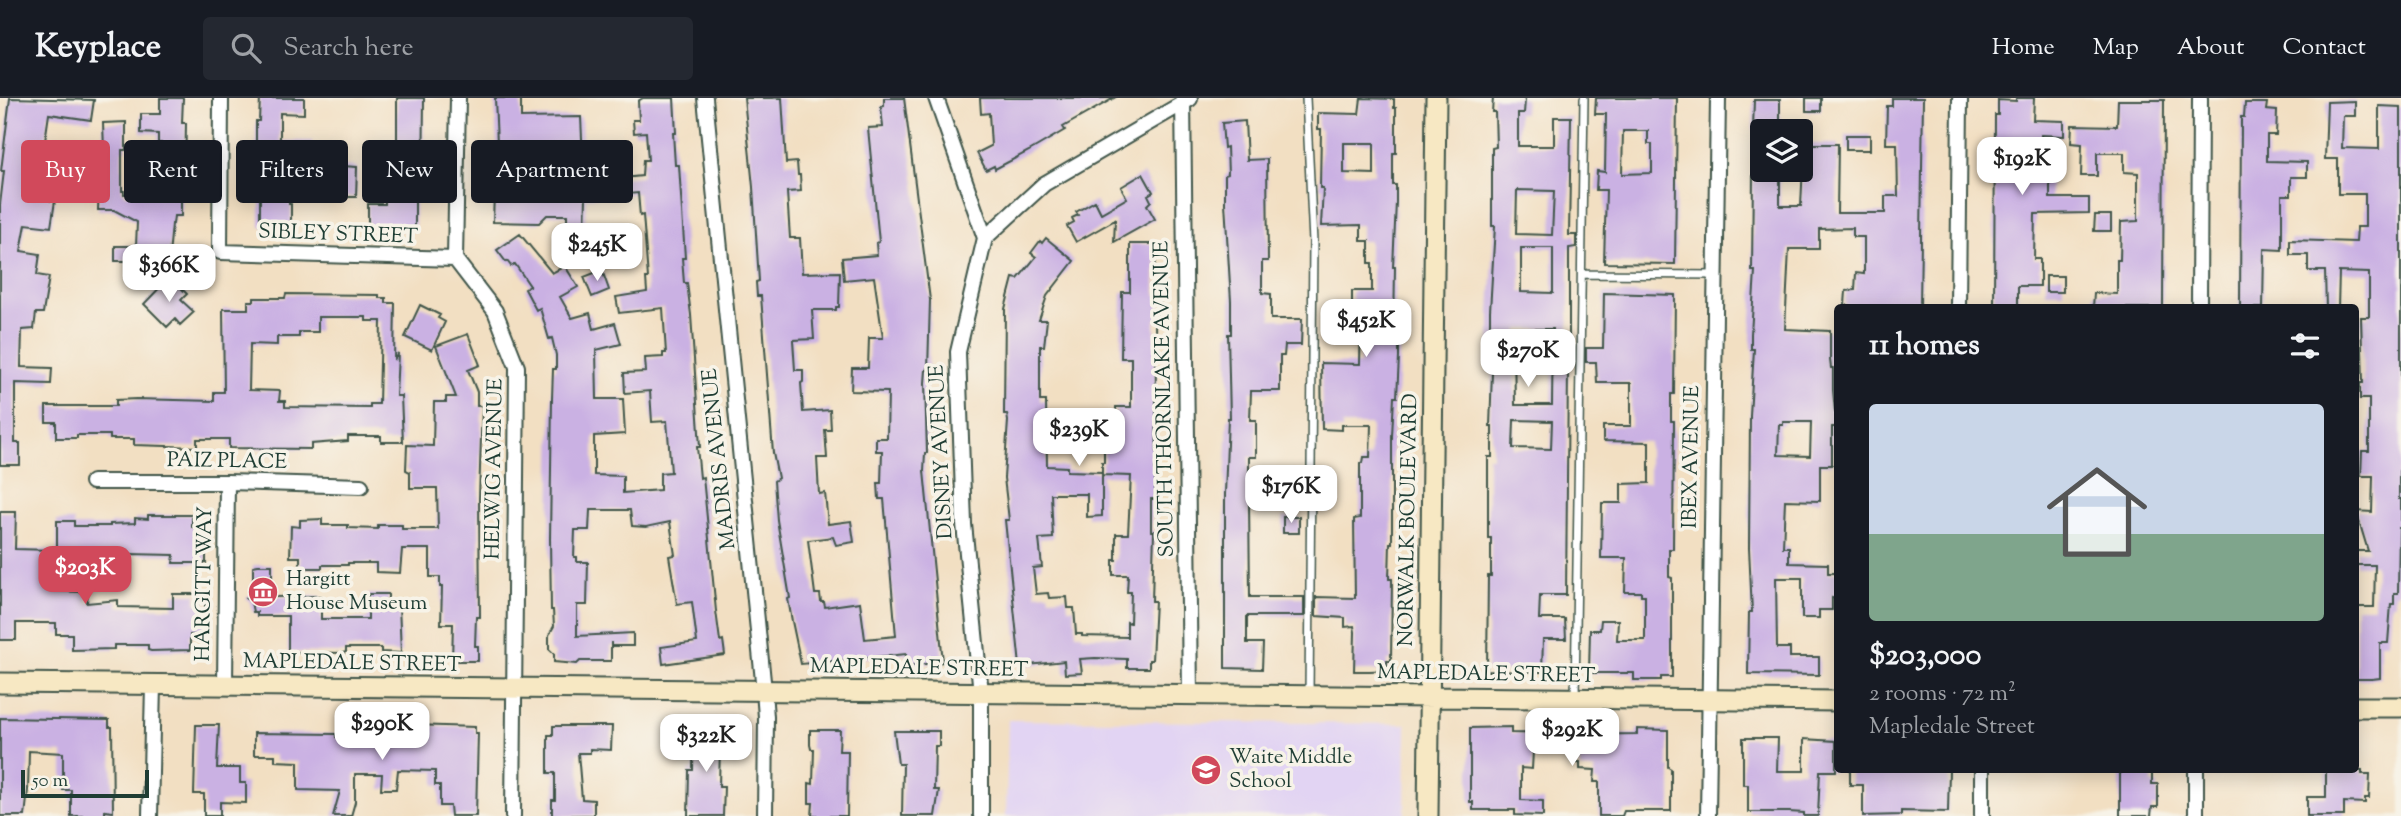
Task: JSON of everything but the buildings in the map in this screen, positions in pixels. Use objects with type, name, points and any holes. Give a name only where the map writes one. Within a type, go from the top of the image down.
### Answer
[{"type":"street","name":"SIBLEY STREET","points":[[221,98],[220,252],[455,259]]},
{"type":"street","points":[[455,259],[458,98]]},
{"type":"street","name":"MADRIS AVENUE","points":[[705,98],[764,691],[765,816]]},
{"type":"street","points":[[936,98],[985,238],[1044,184],[1185,99]]},
{"type":"street","name":"NORWALK BOULEVARD","points":[[1428,816],[1436,98]]},
{"type":"street","name":"IBEX AVENUE","points":[[1708,816],[1718,98]]},
{"type":"street","points":[[1958,304],[1960,98]]},
{"type":"street","points":[[2199,304],[2200,98]]},
{"type":"street","name":"SOUTH THORNLAKE AVENUE","points":[[1185,99],[1189,695]]},
{"type":"street","name":"DISNEY AVENUE","points":[[981,816],[981,692],[964,524],[958,352],[985,238]]},
{"type":"street","name":"HELWIG AVENUE","points":[[455,259],[495,311],[517,367],[513,816]]},
{"type":"street","name":"PAIZ PLACE","points":[[92,482],[361,486]]},
{"type":"street","name":"HARGITT WAY","points":[[225,685],[227,482]]},
{"type":"street","name":"MAPLEDALE STREET","points":[[0,684],[1834,701]]},
{"type":"street","points":[[150,816],[153,685]]},
{"type":"street","points":[[2359,707],[2401,707]]},
{"type":"street","points":[[1982,773],[1982,816]]},
{"type":"street","points":[[2196,773],[2196,816]]},
{"type":"lane","points":[[1306,98],[1313,242],[1310,696]]},
{"type":"lane","points":[[1575,699],[1584,98]]},
{"type":"lane","points":[[1581,274],[1716,275]]},
{"type":"shaded area","name":"Waite Middle School","points":[[1008,720],[1406,724],[1405,816],[1006,816]]},
{"type":"place","name":"Hargitt House Museum","points":[[263,592]]},
{"type":"place","name":"Waite Middle School","points":[[1206,770]]}]
